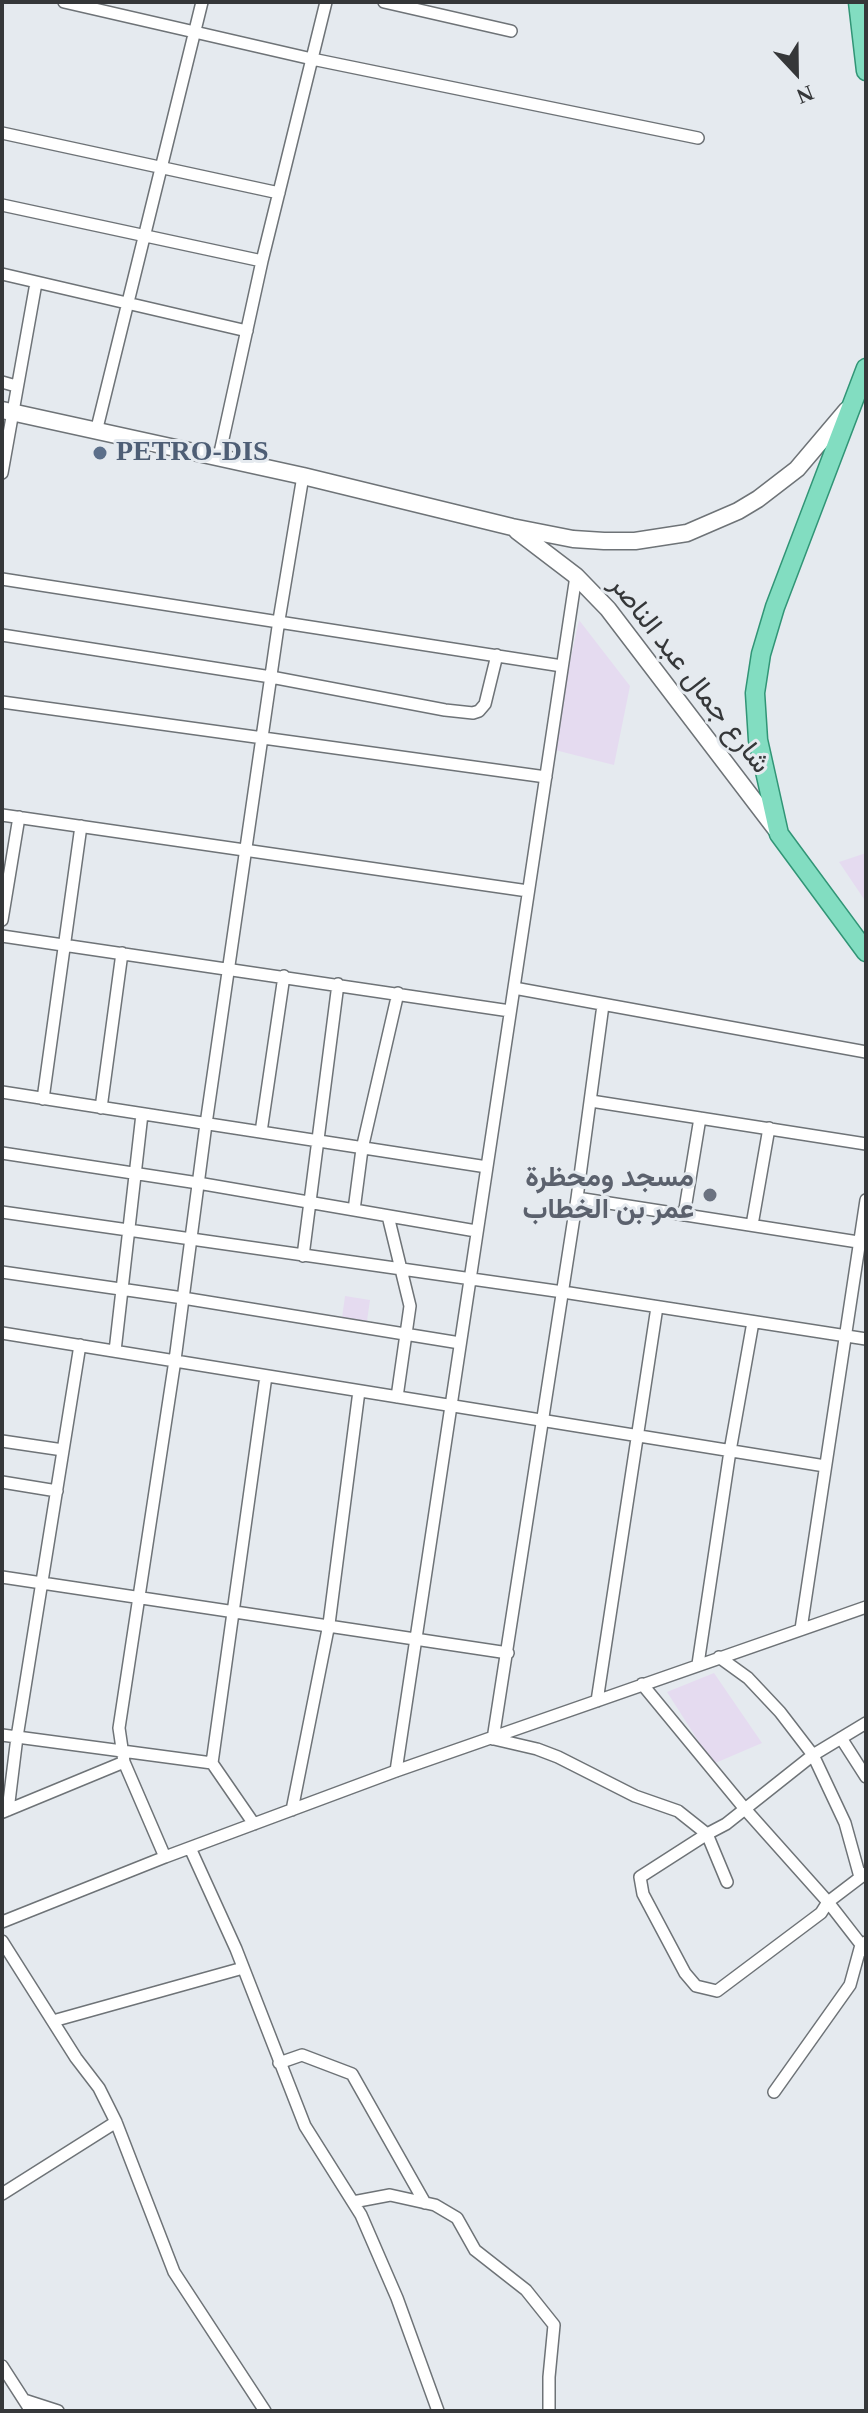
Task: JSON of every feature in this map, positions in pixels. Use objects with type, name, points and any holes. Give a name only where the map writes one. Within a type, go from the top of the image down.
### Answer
[{"type":"main road","points":[[858,2],[866,71]]},
{"type":"main road","points":[[866,368],[775,607],[761,654],[755,693],[758,740],[779,834],[866,952]]},
{"type":"main road","name":"شارع جمال عبد الناصر","points":[[7,411],[303,476],[512,527],[573,539],[635,541],[687,533],[713,524],[758,499],[780,484],[813,453],[853,403]]},
{"type":"main road","name":"شارع جمال عبد الناصر","points":[[512,527],[576,576],[624,629],[779,834]]},
{"type":"street","points":[[64,2],[312,59],[698,138]]},
{"type":"street","points":[[96,432],[202,2]]},
{"type":"street","points":[[219,457],[262,261],[326,2]]},
{"type":"street","points":[[384,2],[511,31]]},
{"type":"street","points":[[2,133],[279,193]]},
{"type":"street","points":[[2,205],[262,261]]},
{"type":"street","points":[[2,274],[247,331]]},
{"type":"street","points":[[2,473],[7,411],[16,386],[36,283]]},
{"type":"street","points":[[2,382],[16,386]]},
{"type":"street","points":[[165,1857],[123,1757],[119,1728],[175,1360],[245,850],[303,476]]},
{"type":"street","points":[[396,1771],[576,576]]},
{"type":"street","points":[[2,579],[562,666]]},
{"type":"street","points":[[2,635],[271,677],[473,713],[485,704],[497,655]]},
{"type":"street","points":[[2,702],[546,777]]},
{"type":"street","points":[[2,815],[528,891]]},
{"type":"street","points":[[2,920],[19,817]]},
{"type":"street","points":[[43,1099],[81,826]]},
{"type":"street","points":[[2,936],[510,1011]]},
{"type":"street","points":[[101,1108],[122,953]]},
{"type":"street","points":[[261,1132],[284,976]]},
{"type":"street","points":[[303,1256],[338,984]]},
{"type":"street","points":[[514,988],[866,1052]]},
{"type":"street","points":[[354,1210],[362,1149],[398,993]]},
{"type":"street","points":[[493,1739],[544,1420],[603,1005]]},
{"type":"street","points":[[2,1092],[487,1167]]},
{"type":"street","points":[[591,1101],[866,1144]]},
{"type":"street","points":[[115,1351],[142,1114]]},
{"type":"street","points":[[684,1215],[700,1118]]},
{"type":"street","points":[[752,1225],[769,1128]]},
{"type":"street","points":[[2,1153],[476,1231]]},
{"type":"street","points":[[577,1198],[858,1242]]},
{"type":"street","points":[[801,1629],[866,1200]]},
{"type":"street","points":[[2,1212],[563,1292],[866,1339]]},
{"type":"street","points":[[388,1216],[410,1306],[397,1397]]},
{"type":"street","points":[[2,1272],[121,1288],[460,1343]]},
{"type":"street","points":[[597,1701],[657,1307]]},
{"type":"street","points":[[698,1664],[753,1322]]},
{"type":"street","points":[[2,1333],[825,1466]]},
{"type":"street","points":[[5,1811],[80,1345]]},
{"type":"street","points":[[254,1824],[212,1763],[266,1376]]},
{"type":"street","points":[[292,1810],[329,1624],[359,1391]]},
{"type":"street","points":[[2,1441],[63,1450]]},
{"type":"street","points":[[2,1482],[57,1491]]},
{"type":"street","points":[[2,1577],[508,1653]]},
{"type":"street","points":[[2,1922],[396,1771],[866,1607]]},
{"type":"street","points":[[719,1657],[748,1678],[780,1712],[813,1755],[845,1823],[863,1874],[828,1902],[821,1913],[717,1991],[696,1986],[685,1973],[643,1894],[640,1877],[745,1809],[813,1755],[866,1723]]},
{"type":"street","points":[[642,1684],[864,1946],[850,1985],[774,2092]]},
{"type":"street","points":[[2,1735],[123,1757],[212,1763]]},
{"type":"street","points":[[841,1738],[866,1777]]},
{"type":"street","points":[[493,1739],[558,1757],[635,1796],[678,1811],[707,1834],[727,1882]]},
{"type":"street","points":[[5,1811],[123,1757]]},
{"type":"street","points":[[190,1848],[243,1968],[305,2126],[353,2202],[397,2298],[438,2411]]},
{"type":"street","points":[[2,1941],[99,2088],[116,2122],[174,2272],[265,2411]]},
{"type":"street","points":[[53,2021],[243,1968]]},
{"type":"street","points":[[279,2063],[302,2055],[352,2074],[425,2203]]},
{"type":"street","points":[[2,2194],[116,2122]]},
{"type":"street","points":[[353,2202],[390,2195],[435,2205],[457,2218],[475,2250],[526,2290],[554,2325],[549,2411]]},
{"type":"street","points":[[2,2366],[31,2411]]},
{"type":"street","points":[[23,2399],[58,2411]]},
{"type":"shaded area","points":[[579,620],[630,686],[614,765],[551,749]]},
{"type":"shaded area","points":[[866,853],[866,902],[839,862]]},
{"type":"shaded area","points":[[345,1296],[370,1300],[367,1321],[342,1318]]},
{"type":"shaded area","points":[[714,1673],[762,1743],[713,1764],[667,1692]]},
{"type":"place","name":"PETRO-DIS","points":[[100,453]]},
{"type":"place","name":"مسجد ومحظرة عمر بن الخطاب","points":[[710,1195]]}]
